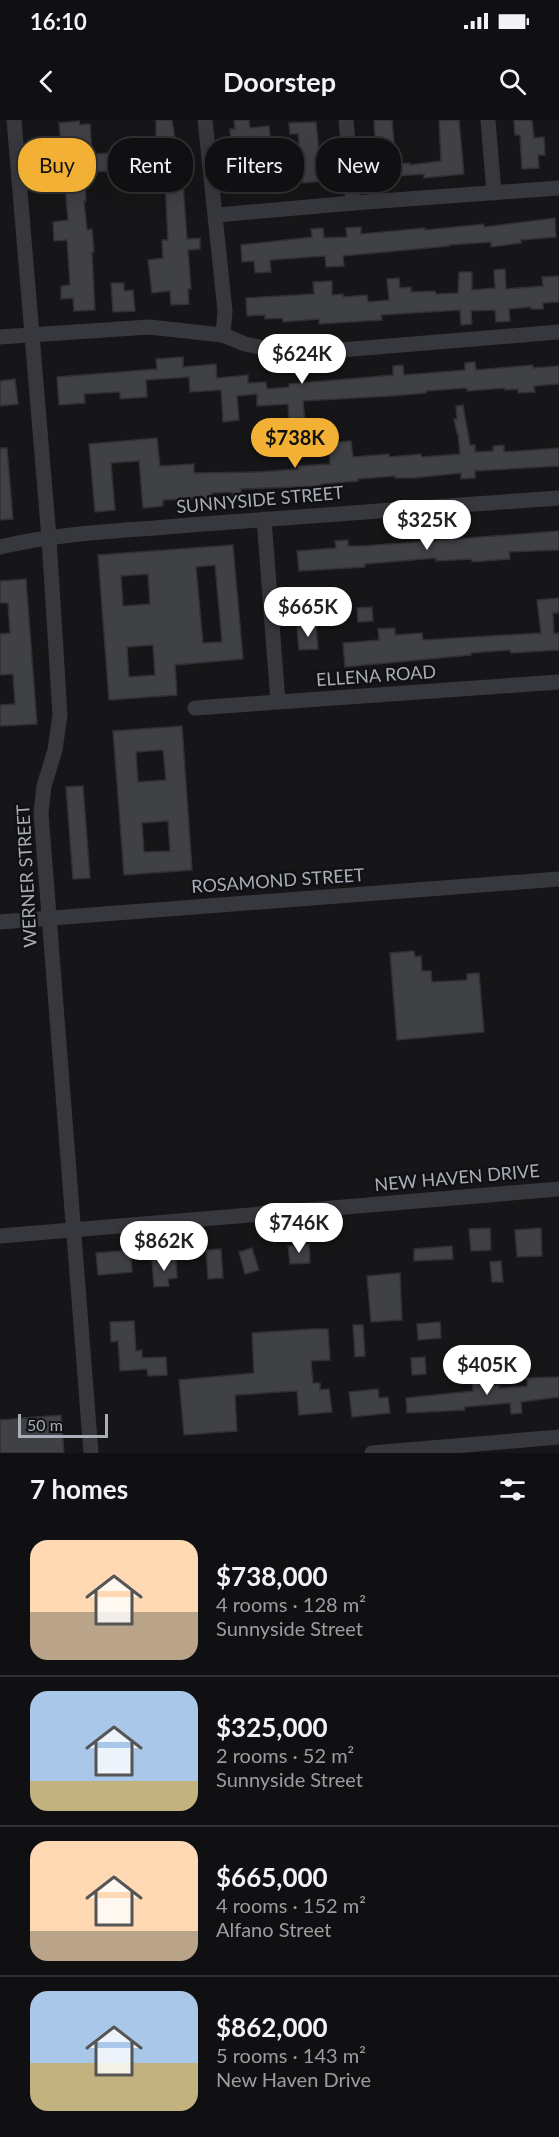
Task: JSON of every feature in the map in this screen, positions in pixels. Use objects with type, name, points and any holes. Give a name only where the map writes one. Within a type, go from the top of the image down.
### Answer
[{"type":"street","name":"WERNER STREET","points":[[14,120],[49,538],[60,715],[56,750],[44,786],[41,813],[47,918],[91,1453]]},
{"type":"street","points":[[206,120],[225,311],[223,335]]},
{"type":"street","points":[[346,120],[353,202]]},
{"type":"street","points":[[488,120],[494,193]]},
{"type":"street","points":[[217,215],[353,202],[559,188]]},
{"type":"street","points":[[0,338],[149,327],[223,335],[245,344],[277,351],[316,352],[559,332]]},
{"type":"street","name":"SUNNYSIDE STREET","points":[[0,547],[28,540],[264,519],[559,498]]},
{"type":"street","points":[[264,519],[279,702]]},
{"type":"street","name":"ELLENA ROAD","points":[[195,708],[559,682]]},
{"type":"street","name":"ROSAMOND STREET","points":[[0,922],[559,879]]},
{"type":"street","name":"NEW HAVEN DRIVE","points":[[0,1236],[559,1189]]},
{"type":"street","points":[[372,1453],[559,1437]]},
{"type":"building","points":[[156,120],[172,120],[175,138],[156,138]]},
{"type":"building","points":[[234,120],[249,120],[250,128],[269,126],[270,137],[231,138],[230,129],[235,129]]},
{"type":"building","points":[[374,120],[392,120],[394,138],[375,138]]},
{"type":"building","points":[[439,120],[459,120],[464,174],[424,178],[424,174],[401,176],[401,164],[410,163],[410,165],[441,161]]},
{"type":"building","points":[[514,120],[532,120],[534,138],[544,137],[545,155],[538,155],[539,168],[522,169],[520,135],[515,135]]},
{"type":"building","points":[[79,121],[80,125],[90,124],[91,138],[60,138],[59,123]]},
{"type":"building","points":[[316,122],[316,182],[304,183],[304,138],[298,138],[298,134],[290,134],[289,123]]},
{"type":"building","points":[[108,153],[108,171],[96,172],[96,154]]},
{"type":"building","points":[[65,192],[85,192],[87,230],[92,229],[94,252],[92,252],[95,310],[74,311],[73,298],[61,299],[61,286],[70,285],[67,240],[54,241],[53,222],[68,220]]},
{"type":"building","points":[[166,192],[184,192],[187,239],[200,238],[200,249],[188,250],[191,289],[188,289],[189,304],[171,305],[170,291],[152,293],[148,260],[163,258],[162,240],[168,240]]},
{"type":"building","points":[[555,218],[556,237],[521,240],[521,243],[491,247],[491,242],[449,245],[343,256],[344,266],[326,267],[325,256],[270,260],[271,272],[255,273],[254,261],[242,262],[241,245],[312,237],[311,229],[323,228],[324,238],[347,237],[346,228],[361,227],[361,234],[484,224],[484,227]]},
{"type":"building","points":[[505,269],[506,289],[543,286],[542,277],[559,276],[559,302],[543,303],[543,309],[531,309],[531,307],[509,309],[510,321],[496,322],[495,310],[471,311],[472,324],[461,325],[460,310],[381,315],[382,320],[319,324],[319,319],[283,322],[282,318],[265,319],[265,315],[247,316],[246,298],[314,294],[313,282],[332,281],[332,295],[343,294],[343,297],[367,295],[368,302],[389,300],[387,279],[399,278],[400,288],[411,287],[411,292],[458,293],[459,272],[472,272],[472,290],[495,288],[494,270]]},
{"type":"building","points":[[111,283],[124,283],[124,291],[133,290],[135,311],[113,312]]},
{"type":"building","points":[[183,357],[183,367],[216,364],[217,378],[248,375],[248,383],[266,382],[267,389],[289,387],[289,384],[393,375],[393,366],[403,365],[404,375],[465,370],[465,363],[475,362],[476,370],[533,365],[533,368],[559,366],[559,384],[534,386],[535,392],[518,393],[518,389],[505,390],[505,388],[467,391],[467,388],[390,396],[303,401],[305,422],[289,423],[288,404],[257,406],[257,394],[237,396],[239,420],[223,422],[221,390],[190,392],[189,377],[146,380],[147,397],[120,399],[120,392],[84,394],[85,403],[59,405],[57,377],[157,369],[156,359]]},
{"type":"building","points":[[15,379],[18,404],[0,406],[0,381]]},
{"type":"building","points":[[463,405],[470,445],[475,445],[475,452],[493,451],[493,446],[504,445],[504,452],[559,448],[559,466],[475,471],[475,478],[461,479],[461,473],[413,478],[395,478],[395,476],[321,484],[321,486],[241,489],[242,499],[233,499],[232,492],[212,493],[212,499],[163,500],[163,506],[143,508],[139,461],[111,463],[115,510],[95,512],[89,444],[157,438],[160,466],[194,464],[194,473],[259,472],[330,464],[329,443],[351,441],[353,457],[389,454],[389,457],[421,454],[422,457],[460,454],[454,419],[457,419],[456,406]]},
{"type":"building","points":[[0,448],[7,448],[13,519],[0,520]]},
{"type":"building","points":[[559,531],[559,550],[509,552],[510,559],[472,562],[472,559],[436,561],[436,558],[365,564],[365,567],[299,571],[297,551],[336,548],[335,541],[348,540],[348,546],[363,546]]},
{"type":"building","points":[[233,545],[243,659],[175,665],[177,695],[109,700],[98,555]],"holes":[[[215,565],[222,642],[203,643],[196,567]],[[148,574],[150,604],[123,606],[121,576]],[[153,645],[155,675],[129,677],[127,647]]]},
{"type":"building","points":[[26,579],[37,724],[0,726],[0,705],[15,704],[13,674],[0,675],[0,634],[10,633],[8,603],[0,603],[0,581]]},
{"type":"building","points":[[559,598],[559,613],[553,613],[554,634],[559,633],[559,650],[471,653],[471,655],[345,667],[343,643],[379,640],[378,629],[395,628],[395,635],[422,633],[423,640],[541,633],[537,600]]},
{"type":"building","points":[[372,607],[373,621],[358,622],[357,608]]},
{"type":"building","points":[[316,626],[318,649],[299,650],[297,627]]},
{"type":"building","points":[[182,726],[192,870],[124,875],[113,731]],"holes":[[[163,750],[166,780],[138,782],[136,752]],[[168,821],[170,851],[144,852],[142,823]]]},
{"type":"building","points":[[83,786],[90,878],[73,879],[66,787]]},
{"type":"building","points":[[414,951],[415,957],[421,956],[422,971],[431,971],[432,982],[467,980],[467,974],[479,973],[484,1032],[397,1040],[390,953]]},
{"type":"building","points":[[490,1228],[491,1250],[471,1251],[469,1229]]},
{"type":"building","points":[[541,1228],[542,1256],[517,1257],[515,1230]]},
{"type":"building","points":[[309,1244],[310,1263],[290,1264],[288,1246]]},
{"type":"building","points":[[452,1246],[453,1259],[414,1261],[414,1249]]},
{"type":"building","points":[[252,1248],[259,1270],[245,1274],[239,1252]]},
{"type":"building","points":[[221,1249],[223,1278],[208,1279],[206,1250]]},
{"type":"building","points":[[131,1250],[132,1272],[98,1275],[96,1253]]},
{"type":"building","points":[[176,1259],[177,1278],[168,1279],[169,1286],[154,1287],[152,1260]]},
{"type":"building","points":[[501,1261],[503,1282],[492,1282],[490,1262]]},
{"type":"building","points":[[400,1273],[402,1320],[371,1322],[367,1276]]},
{"type":"building","points":[[134,1321],[136,1351],[142,1350],[142,1358],[166,1357],[167,1375],[148,1376],[147,1369],[120,1371],[118,1341],[111,1342],[110,1322]]},
{"type":"building","points":[[440,1322],[441,1338],[418,1340],[417,1324]]},
{"type":"building","points":[[353,1325],[363,1325],[365,1356],[355,1357]]},
{"type":"building","points":[[328,1329],[330,1360],[311,1361],[313,1383],[320,1383],[320,1390],[329,1389],[332,1412],[299,1415],[297,1391],[235,1395],[237,1431],[184,1435],[179,1380],[254,1373],[252,1333]]},
{"type":"building","points":[[500,1350],[501,1364],[485,1365],[484,1351]]},
{"type":"building","points":[[425,1357],[426,1374],[412,1375],[411,1358]]},
{"type":"building","points":[[491,1377],[491,1386],[499,1385],[499,1388],[527,1386],[527,1378],[559,1377],[559,1397],[521,1402],[522,1413],[511,1414],[510,1403],[464,1407],[465,1410],[407,1413],[406,1398],[473,1391],[472,1378]]},
{"type":"building","points":[[378,1389],[379,1398],[388,1397],[390,1413],[352,1417],[349,1392]]},
{"type":"building","points":[[61,1415],[64,1453],[0,1453],[0,1420]]}]
